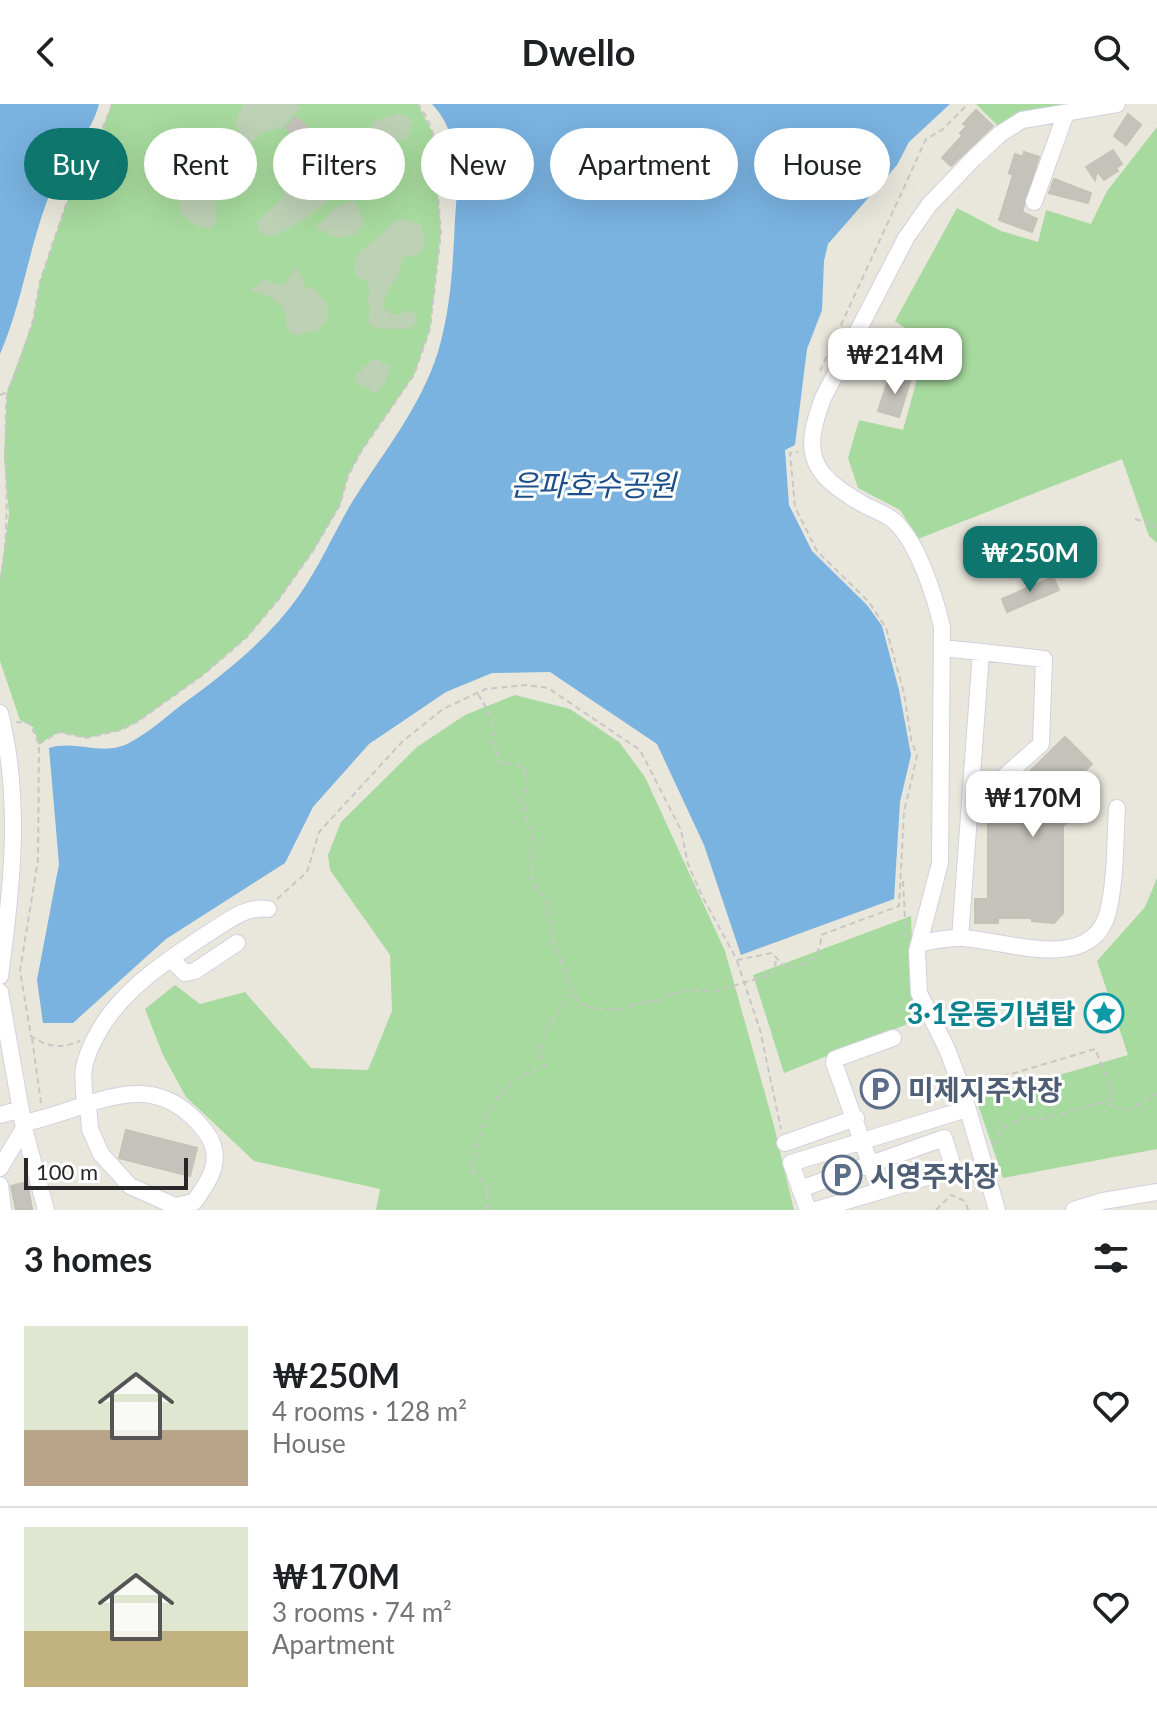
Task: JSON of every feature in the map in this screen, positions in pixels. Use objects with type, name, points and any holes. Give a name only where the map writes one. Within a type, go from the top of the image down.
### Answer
[{"type":"street","points":[[997,1210],[962,1089],[947,1049],[919,993],[912,946],[940,863],[942,627],[934,594],[907,537],[894,520],[834,485],[814,462],[808,449],[823,398],[897,256],[929,205],[1000,134],[1022,120],[1117,104]]},
{"type":"street","points":[[1034,202],[1066,113]]},
{"type":"street","points":[[942,648],[1044,659],[1041,744],[970,807]]},
{"type":"street","points":[[960,938],[981,652]]},
{"type":"street","points":[[0,976],[14,854],[13,795],[2,720]]},
{"type":"street","points":[[912,946],[960,938],[1047,950],[1083,945],[1097,932],[1107,915],[1114,877],[1117,808]]},
{"type":"street","points":[[0,1115],[23,1120],[44,1119],[86,1106],[129,1093],[156,1094],[189,1110],[217,1154],[210,1181],[194,1202],[175,1206],[130,1186],[101,1154],[90,1129],[86,1106],[84,1065],[101,1029],[125,995],[171,959],[247,910],[255,906],[268,909]]},
{"type":"street","points":[[171,959],[185,973],[195,971],[237,943]]},
{"type":"street","points":[[0,992],[23,1120],[46,1210]]},
{"type":"street","points":[[880,1191],[864,1139],[834,1063],[835,1059],[893,1038]]},
{"type":"street","points":[[808,1210],[791,1163],[967,1109]]},
{"type":"street","points":[[785,1143],[856,1118]]},
{"type":"street","points":[[0,1168],[23,1120]]},
{"type":"street","points":[[800,1189],[944,1138],[951,1160],[947,1171],[816,1210]]},
{"type":"street","points":[[0,1185],[3,1210]]},
{"type":"street","points":[[1074,1210],[1103,1201],[1157,1192]]},
{"type":"path","points":[[0,579],[9,514],[5,428],[7,392],[33,320],[40,281],[72,187],[93,153],[112,104]]},
{"type":"path","points":[[39,744],[59,732],[86,738],[121,730],[164,704],[247,637],[313,551],[340,505],[348,476],[362,450],[414,375],[430,329],[441,232],[433,134],[418,104]]},
{"type":"path","points":[[820,372],[926,139],[942,130],[968,104]]},
{"type":"path","points":[[0,395],[7,392]]},
{"type":"path","points":[[0,427],[5,428]]},
{"type":"path","points":[[737,960],[772,953],[784,966],[803,966],[817,953],[821,935],[899,906],[903,876],[904,812],[917,756],[886,628],[869,602],[817,551],[795,507],[790,453],[808,449]]},
{"type":"path","points":[[1135,519],[1150,521],[1151,526],[1157,527]]},
{"type":"path","points":[[268,909],[307,872],[319,832],[402,742],[443,709],[477,693],[526,685],[548,688],[640,750],[681,830],[688,864],[702,896],[737,960],[760,1030],[778,1117]]},
{"type":"path","points":[[477,693],[491,716],[494,746],[501,763],[518,764],[525,770],[528,787],[520,798],[533,837],[532,880],[548,904],[552,938],[578,1003],[608,1011],[642,1000],[660,1001],[662,996],[679,992],[716,991],[773,974],[776,960]]},
{"type":"path","points":[[2,720],[30,723],[39,744],[38,860],[20,971],[44,1119]]},
{"type":"path","points":[[903,876],[912,946]]},
{"type":"path","points":[[486,1210],[487,1187],[470,1168],[486,1116],[496,1098],[524,1073],[545,1066],[539,1051],[546,1032],[573,991]]},
{"type":"path","points":[[31,1036],[49,1048],[62,1048],[82,1040]]},
{"type":"path","points":[[962,1089],[1095,1049],[1114,1095],[1104,1105]]},
{"type":"path","points":[[994,1149],[996,1135],[1001,1129],[1024,1117],[1038,1120],[1104,1105],[1128,1110],[1157,1094]]},
{"type":"path","points":[[936,1210],[951,1195],[965,1201],[968,1210]]},
{"type":"green space","points":[[112,104],[418,104],[430,128],[421,128],[421,200],[438,200],[441,232],[430,329],[414,375],[362,450],[348,476],[340,505],[279,599],[247,637],[203,675],[137,722],[121,730],[86,738],[59,732],[39,744],[33,727],[20,720],[0,661],[0,579],[9,514],[4,458],[7,392],[33,321],[40,281],[68,200],[128,200],[128,128],[103,128]]},
{"type":"green space","points":[[243,104],[297,104],[301,107],[282,128],[273,128],[257,138],[257,128],[238,128],[236,121]]},
{"type":"green space","points":[[976,104],[1071,104],[999,127]]},
{"type":"green space","points":[[400,113],[412,120],[407,139],[405,128],[369,128],[375,121]]},
{"type":"green space","points":[[1157,127],[1157,543],[1149,536],[1122,459],[918,539],[900,510],[858,488],[848,458],[859,420],[903,430],[927,343],[895,321],[957,208],[1001,231],[1038,242],[1046,210],[1091,224],[1107,191]]},
{"type":"green space","points":[[180,200],[217,200],[216,223],[211,229],[192,222]]},
{"type":"green space","points":[[281,200],[328,200],[272,237],[259,233],[257,221]]},
{"type":"green space","points":[[353,200],[365,221],[355,235],[337,238],[316,228],[334,209]]},
{"type":"green space","points":[[400,219],[419,223],[425,244],[418,255],[401,258],[399,272],[384,308],[393,315],[412,310],[418,321],[410,329],[376,329],[368,323],[368,282],[358,278],[354,264],[364,248]]},
{"type":"green space","points":[[297,267],[307,289],[313,287],[323,299],[328,314],[327,320],[316,332],[304,332],[297,336],[287,330],[285,313],[277,302],[250,291],[264,279],[284,284]]},
{"type":"green space","points":[[374,358],[390,366],[386,381],[375,393],[355,381],[356,374]]},
{"type":"green space","points":[[515,695],[570,709],[619,742],[645,777],[725,951],[794,1210],[376,1210],[380,1189],[254,1161],[186,1097],[163,1055],[145,1009],[175,985],[200,1004],[245,992],[311,1068],[368,1070],[392,1011],[390,955],[330,870],[328,855],[341,822],[417,747],[465,715]]},
{"type":"green space","points":[[1157,878],[1157,1149],[1003,1178],[976,1099],[1128,1055],[1097,961],[1145,907]]},
{"type":"green space","points":[[911,916],[915,1021],[784,1073],[753,975]]},
{"type":"water","points":[[0,104],[99,104],[89,128],[24,128],[24,200],[48,200],[0,354]]},
{"type":"water","name":"은파호수공원","points":[[432,104],[950,104],[909,142],[890,173],[890,128],[754,128],[754,200],[866,200],[828,244],[824,261],[822,310],[807,349],[795,445],[785,450],[789,505],[812,551],[867,605],[882,626],[899,690],[911,755],[900,802],[894,899],[741,955],[704,845],[657,744],[550,672],[492,673],[446,692],[369,744],[313,807],[285,863],[166,939],[73,1023],[43,1023],[37,980],[59,864],[49,748],[70,746],[100,749],[131,742],[245,655],[288,611],[308,583],[354,499],[422,392],[438,352],[449,302],[456,200],[534,200],[534,128],[447,128]]},
{"type":"building","points":[[976,110],[993,126],[951,166],[942,158],[962,136],[960,133],[967,126],[963,124]]},
{"type":"building","points":[[1128,114],[1141,125],[1126,145],[1114,136]]},
{"type":"building","points":[[296,117],[308,128],[286,128]]},
{"type":"building","points":[[1113,150],[1122,164],[1116,168],[1118,171],[1104,180],[1097,171],[1095,180],[1086,167]]},
{"type":"building","points":[[1024,152],[1039,157],[1022,212],[1037,219],[1032,232],[999,220],[1013,175],[1009,173],[1015,154],[1023,157]]},
{"type":"building","points":[[1054,179],[1091,193],[1088,203],[1049,193]]},
{"type":"building","points":[[895,374],[911,379],[899,417],[878,411],[889,378],[894,379]]},
{"type":"building","points":[[1053,577],[1059,590],[1007,612],[1002,599]]},
{"type":"building","points":[[1065,737],[1092,764],[1079,777],[1096,794],[1063,826],[1063,913],[1054,923],[1032,921],[1032,918],[998,918],[998,923],[975,923],[975,899],[988,899],[988,806],[1020,781]]},
{"type":"building","points":[[126,1130],[197,1148],[190,1176],[119,1158]]},
{"type":"building","points":[[27,1182],[32,1209],[16,1210],[11,1186]]},
{"type":"place","name":"3·1운동기념탑","points":[[1104,1013]]},
{"type":"place","name":"미제지주차장","points":[[880,1089]]},
{"type":"place","name":"시영주차장","points":[[842,1175]]}]
